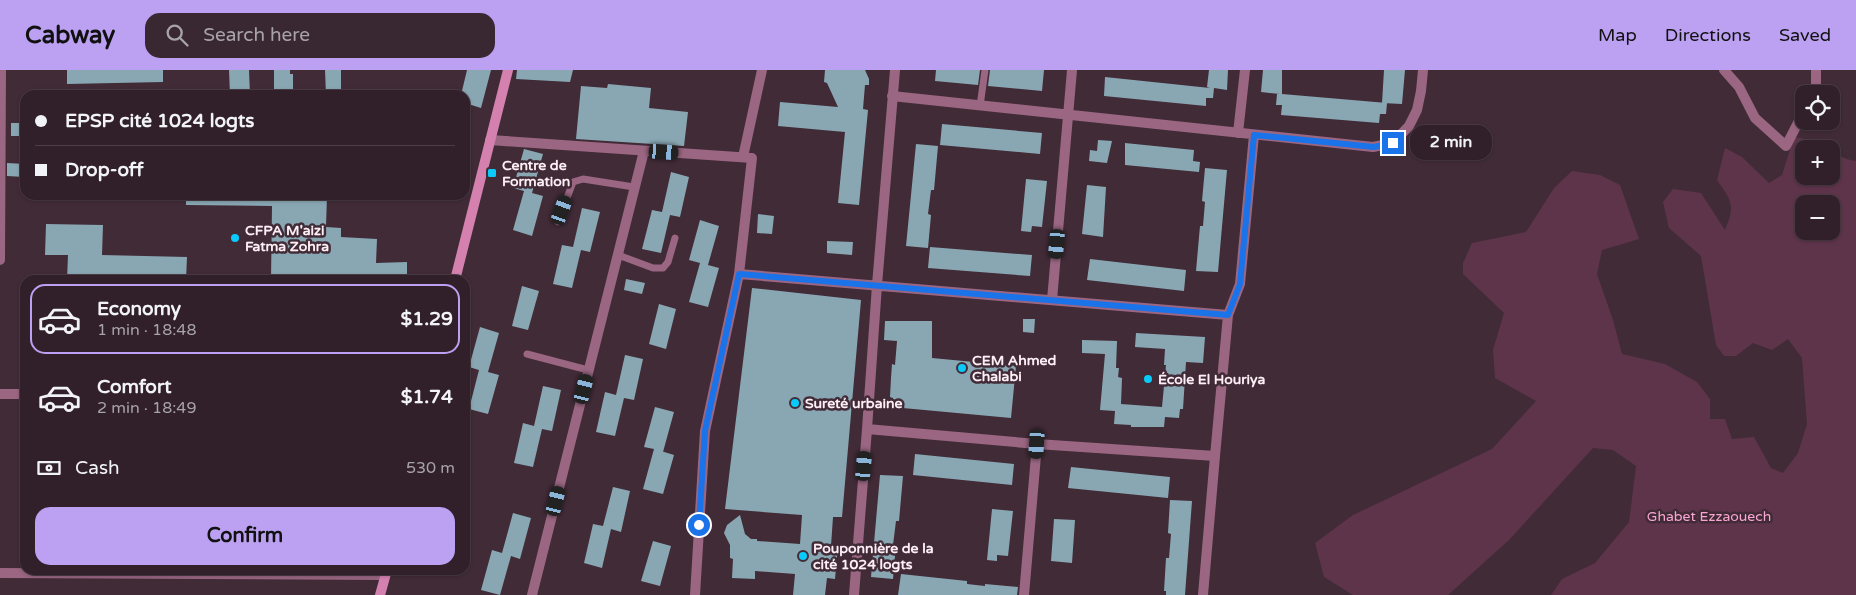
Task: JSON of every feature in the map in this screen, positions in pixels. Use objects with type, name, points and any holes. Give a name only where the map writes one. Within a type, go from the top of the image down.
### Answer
[{"type":"street","points":[[0,260],[1,70]]},
{"type":"street","points":[[457,275],[508,70]]},
{"type":"street","points":[[743,157],[762,70]]},
{"type":"street","points":[[854,595],[892,96],[896,70]]},
{"type":"street","points":[[1052,300],[1072,70]]},
{"type":"street","points":[[1238,133],[1245,70]]},
{"type":"street","points":[[892,96],[1374,147],[1393,143],[1410,126],[1417,110],[1423,70]]},
{"type":"street","points":[[1724,70],[1739,87],[1755,118],[1786,146],[1795,128]]},
{"type":"street","points":[[1816,70],[1816,85]]},
{"type":"street","points":[[1203,595],[1228,315],[1240,284],[1254,135]]},
{"type":"street","points":[[490,140],[752,158],[739,274],[705,431],[695,595]]},
{"type":"street","points":[[532,595],[644,150]]},
{"type":"street","points":[[739,274],[1228,315]]},
{"type":"street","points":[[0,394],[20,394]]},
{"type":"street","points":[[867,429],[1037,444],[1215,456]]},
{"type":"street","points":[[1024,595],[1037,444]]},
{"type":"street","points":[[0,573],[20,573]]},
{"type":"street","points":[[380,595],[385,575]]},
{"type":"lane","points":[[980,106],[985,70]]},
{"type":"lane","points":[[558,222],[573,182],[583,179],[634,187]]},
{"type":"lane","points":[[618,255],[652,268],[663,268],[668,262],[675,238]]},
{"type":"lane","points":[[527,354],[588,370]]},
{"type":"green space","name":"Ghabet Ezzaouech","points":[[1794,137],[1811,140],[1795,140],[1795,185],[1840,185],[1840,156],[1856,161],[1856,595],[1551,595],[1562,579],[1595,563],[1629,522],[1636,466],[1613,450],[1593,448],[1509,540],[1448,595],[1353,595],[1324,577],[1315,543],[1353,515],[1492,449],[1536,401],[1495,378],[1493,350],[1504,313],[1463,274],[1463,263],[1472,243],[1526,232],[1554,188],[1572,171],[1600,175],[1620,185],[1639,239],[1602,250],[1597,274],[1613,320],[1622,354],[1665,364],[1697,382],[1710,399],[1710,419],[1725,419],[1732,439],[1754,437],[1771,468],[1783,473],[1798,453],[1807,424],[1802,358],[1788,339],[1772,350],[1753,343],[1736,356],[1724,356],[1716,345],[1701,256],[1669,228],[1663,202],[1673,189],[1701,193],[1725,230],[1731,208],[1729,198],[1717,180],[1725,148],[1742,157],[1769,183],[1782,175]]},
{"type":"building","points":[[67,70],[163,70],[163,82],[67,84]]},
{"type":"building","points":[[229,70],[249,70],[250,90],[230,90]]},
{"type":"building","points":[[274,70],[290,70],[290,74],[293,74],[293,90],[274,90]]},
{"type":"building","points":[[325,70],[341,70],[341,90],[326,90]]},
{"type":"building","points":[[467,70],[491,70],[481,108],[470,105],[470,90],[462,90]]},
{"type":"building","points":[[517,70],[573,70],[570,82],[516,79]]},
{"type":"building","points":[[825,70],[865,70],[869,79],[869,85],[865,85],[863,109],[868,110],[859,205],[838,203],[845,132],[778,126],[780,102],[838,107],[827,83],[824,82]]},
{"type":"building","points":[[936,70],[980,70],[978,85],[935,81]]},
{"type":"building","points":[[990,70],[1044,70],[1042,91],[988,86]]},
{"type":"building","points":[[1209,70],[1228,70],[1227,90],[1214,88],[1213,98],[1206,98],[1206,106],[1104,96],[1105,77],[1210,88],[1207,87]]},
{"type":"building","points":[[1263,70],[1282,70],[1282,94],[1387,103],[1386,114],[1380,114],[1379,123],[1281,115],[1282,105],[1276,105],[1277,94],[1280,94],[1261,92]]},
{"type":"building","points":[[1384,70],[1405,70],[1402,104],[1382,103]]},
{"type":"building","points":[[608,84],[651,88],[649,108],[688,112],[684,146],[576,139],[581,86],[607,88]]},
{"type":"building","points":[[11,123],[20,123],[20,136],[11,136]]},
{"type":"building","points":[[942,124],[1042,133],[1040,154],[940,145]]},
{"type":"building","points":[[1098,140],[1112,141],[1107,163],[1089,161],[1090,150],[1097,151]]},
{"type":"building","points":[[1125,143],[1194,150],[1193,161],[1200,162],[1199,172],[1125,165]]},
{"type":"building","points":[[916,144],[938,146],[934,190],[931,190],[928,214],[931,215],[928,248],[906,246]]},
{"type":"building","points":[[524,149],[543,154],[532,193],[543,196],[532,236],[513,230],[524,191],[513,188]]},
{"type":"building","points":[[7,163],[20,164],[20,177],[7,176]]},
{"type":"building","points":[[1205,168],[1227,170],[1218,272],[1196,271],[1200,226],[1203,226],[1205,202],[1202,201]]},
{"type":"building","points":[[671,172],[689,177],[680,217],[670,215],[661,253],[642,249],[652,210],[662,212]]},
{"type":"building","points":[[1026,179],[1047,181],[1042,227],[1032,226],[1031,232],[1021,231]]},
{"type":"building","points":[[1087,185],[1106,187],[1103,237],[1082,234]]},
{"type":"building","points":[[186,200],[327,200],[326,227],[341,228],[341,237],[377,239],[376,263],[407,262],[407,275],[271,275],[272,206],[186,205]]},
{"type":"building","points":[[582,208],[600,212],[590,252],[581,250],[572,288],[553,284],[562,245],[573,247]]},
{"type":"building","points":[[758,214],[774,216],[772,234],[757,233]]},
{"type":"building","points":[[700,220],[719,226],[708,265],[719,268],[708,307],[689,302],[700,263],[689,260]]},
{"type":"building","points":[[46,224],[103,225],[102,255],[187,257],[186,275],[67,275],[68,255],[45,255]]},
{"type":"building","points":[[827,241],[853,242],[852,255],[827,253]]},
{"type":"building","points":[[930,247],[1032,255],[1030,276],[928,268]]},
{"type":"building","points":[[1090,259],[1186,270],[1184,291],[1087,280]]},
{"type":"building","points":[[626,279],[645,283],[642,294],[624,290]]},
{"type":"building","points":[[522,286],[539,291],[528,330],[512,326]]},
{"type":"building","name":"Sureté urbaine","points":[[752,288],[861,300],[842,517],[833,517],[831,546],[838,546],[835,579],[827,578],[825,595],[793,595],[795,574],[755,571],[755,579],[732,578],[733,559],[730,558],[730,545],[724,533],[727,525],[740,515],[745,534],[751,539],[800,544],[802,515],[725,509]]},
{"type":"building","points":[[659,304],[676,309],[666,349],[649,344]]},
{"type":"building","points":[[1023,319],[1035,319],[1034,333],[1023,332]]},
{"type":"building","points":[[885,321],[932,321],[932,358],[1016,366],[1011,418],[892,407],[893,398],[890,397],[892,364],[895,365],[897,341],[884,340]]},
{"type":"building","points":[[480,327],[499,333],[488,372],[499,375],[488,414],[470,409],[479,370],[470,367]]},
{"type":"building","points":[[1136,333],[1205,337],[1203,363],[1186,362],[1183,409],[1180,409],[1179,418],[1165,417],[1164,427],[1131,427],[1131,425],[1114,424],[1115,411],[1100,410],[1105,354],[1082,353],[1082,340],[1117,341],[1116,368],[1119,368],[1118,377],[1122,378],[1121,404],[1162,407],[1166,365],[1164,365],[1165,349],[1135,347]]},
{"type":"building","points":[[625,355],[643,359],[634,400],[624,398],[615,436],[596,432],[605,392],[616,395]]},
{"type":"building","points":[[543,386],[561,390],[552,431],[542,429],[533,467],[514,463],[523,423],[534,426]]},
{"type":"building","points":[[655,407],[674,412],[663,452],[674,455],[663,494],[643,489],[654,449],[644,447]]},
{"type":"building","points":[[915,454],[1014,464],[1012,485],[913,475]]},
{"type":"building","points":[[1071,467],[1170,477],[1168,498],[1068,488]]},
{"type":"building","points":[[880,475],[903,476],[899,521],[896,521],[893,545],[896,545],[893,579],[871,577]]},
{"type":"building","points":[[613,487],[630,491],[621,532],[611,529],[602,568],[584,563],[593,524],[603,526]]},
{"type":"building","points":[[1170,500],[1192,501],[1185,595],[1166,595],[1166,591],[1164,591],[1166,558],[1169,558],[1171,534],[1168,533]]},
{"type":"building","points":[[992,509],[1013,511],[1008,556],[997,555],[997,561],[987,560]]},
{"type":"building","points":[[513,513],[531,518],[520,559],[511,556],[500,595],[481,590],[492,550],[502,553]]},
{"type":"building","points":[[1054,519],[1075,520],[1072,563],[1051,561]]},
{"type":"building","points":[[653,541],[671,546],[660,586],[641,581]]},
{"type":"building","points":[[901,574],[967,581],[967,584],[985,586],[985,584],[1018,587],[1017,595],[898,595]]},
{"type":"place","name":"Centre de Formation","points":[[492,173]]},
{"type":"place","name":"CFPA M'aizi Fatma Zohra","points":[[235,238]]},
{"type":"place","name":"CEM Ahmed Chalabi","points":[[962,368]]},
{"type":"place","name":"École El Houriya","points":[[1148,379]]},
{"type":"place","name":"Sureté urbaine","points":[[795,403]]},
{"type":"place","name":"Pouponnière de la cité 1024 logts","points":[[803,556]]},
{"type":"route","points":[[699,525],[705,431],[739,274],[1228,315],[1240,284],[1254,135],[1374,147],[1393,143]]}]
